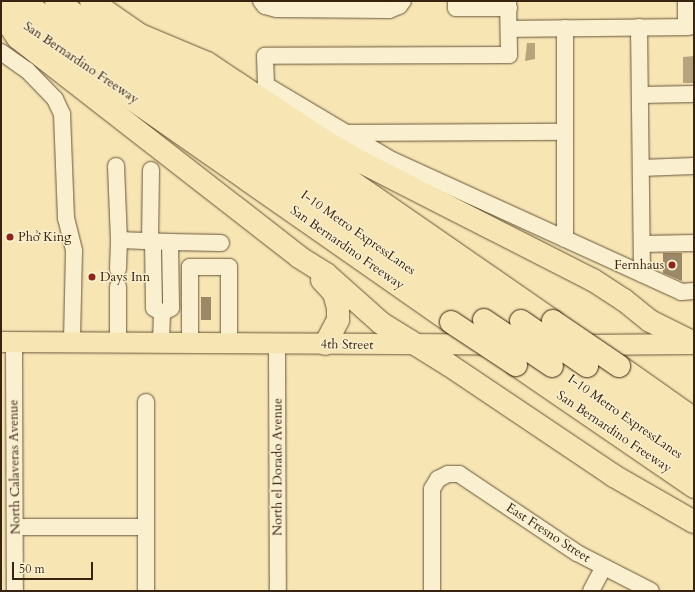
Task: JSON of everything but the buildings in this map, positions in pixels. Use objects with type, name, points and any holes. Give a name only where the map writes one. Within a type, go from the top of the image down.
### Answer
[{"type":"highway","name":"I-10 Metro ExpressLanes","points":[[22,1],[694,464]]},
{"type":"highway","name":"I-10 Metro ExpressLanes","points":[[56,1],[694,441]]},
{"type":"highway","points":[[91,1],[694,419]]},
{"type":"highway","name":"San Bernardino Freeway","points":[[1,8],[451,322],[694,487]]},
{"type":"highway","points":[[1,13],[18,38],[299,257],[326,274],[381,323],[416,346],[450,365],[614,476],[694,522]]},
{"type":"highway","points":[[140,35],[207,63],[356,159],[593,280],[624,300],[650,321],[694,344]]},
{"type":"highway","points":[[299,257],[336,298],[338,320],[325,344]]},
{"type":"main road","name":"4th Street","points":[[7,342],[162,342],[416,346],[694,344]]},
{"type":"street","points":[[261,1],[265,6],[276,8],[389,10],[399,6],[403,1]]},
{"type":"street","points":[[456,1],[456,8],[508,5],[509,55],[265,56],[266,85],[392,160],[681,292],[694,291]]},
{"type":"street","points":[[509,29],[690,26],[686,1]]},
{"type":"street","points":[[639,27],[642,274]]},
{"type":"street","points":[[565,28],[565,239]]},
{"type":"street","points":[[1,52],[27,70],[55,99],[62,114],[66,218],[74,251],[72,342]]},
{"type":"street","points":[[640,95],[694,94]]},
{"type":"street","points":[[347,133],[565,132]]},
{"type":"street","points":[[116,166],[119,240],[118,269]]},
{"type":"street","points":[[641,168],[694,166]]},
{"type":"street","points":[[150,170],[154,308],[162,313]]},
{"type":"street","points":[[119,240],[221,243]]},
{"type":"street","points":[[162,313],[171,308],[170,242]]},
{"type":"street","points":[[642,244],[694,243]]},
{"type":"street","points":[[190,343],[190,267],[229,267],[229,344]]},
{"type":"street","points":[[118,287],[118,343]]},
{"type":"street","points":[[162,313],[162,342]]},
{"type":"street","name":"North Calaveras Avenue","points":[[7,342],[15,527],[15,591]]},
{"type":"street","name":"North el Dorado Avenue","points":[[277,344],[278,591]]},
{"type":"street","points":[[146,402],[146,591]]},
{"type":"street","name":"East Fresno Street","points":[[432,591],[432,489],[438,479],[448,474],[459,474],[602,568],[652,591]]},
{"type":"street","points":[[15,527],[146,527]]},
{"type":"street","points":[[591,591],[602,568]]},
{"type":"shaded area","points":[[527,43],[535,43],[535,59],[525,61]]},
{"type":"shaded area","points":[[694,56],[694,83],[683,83],[683,57]]},
{"type":"place","name":"Phở King","points":[[10,237]]},
{"type":"place","name":"Fernhaus","points":[[672,265]]},
{"type":"place","name":"Days Inn","points":[[92,277]]}]
